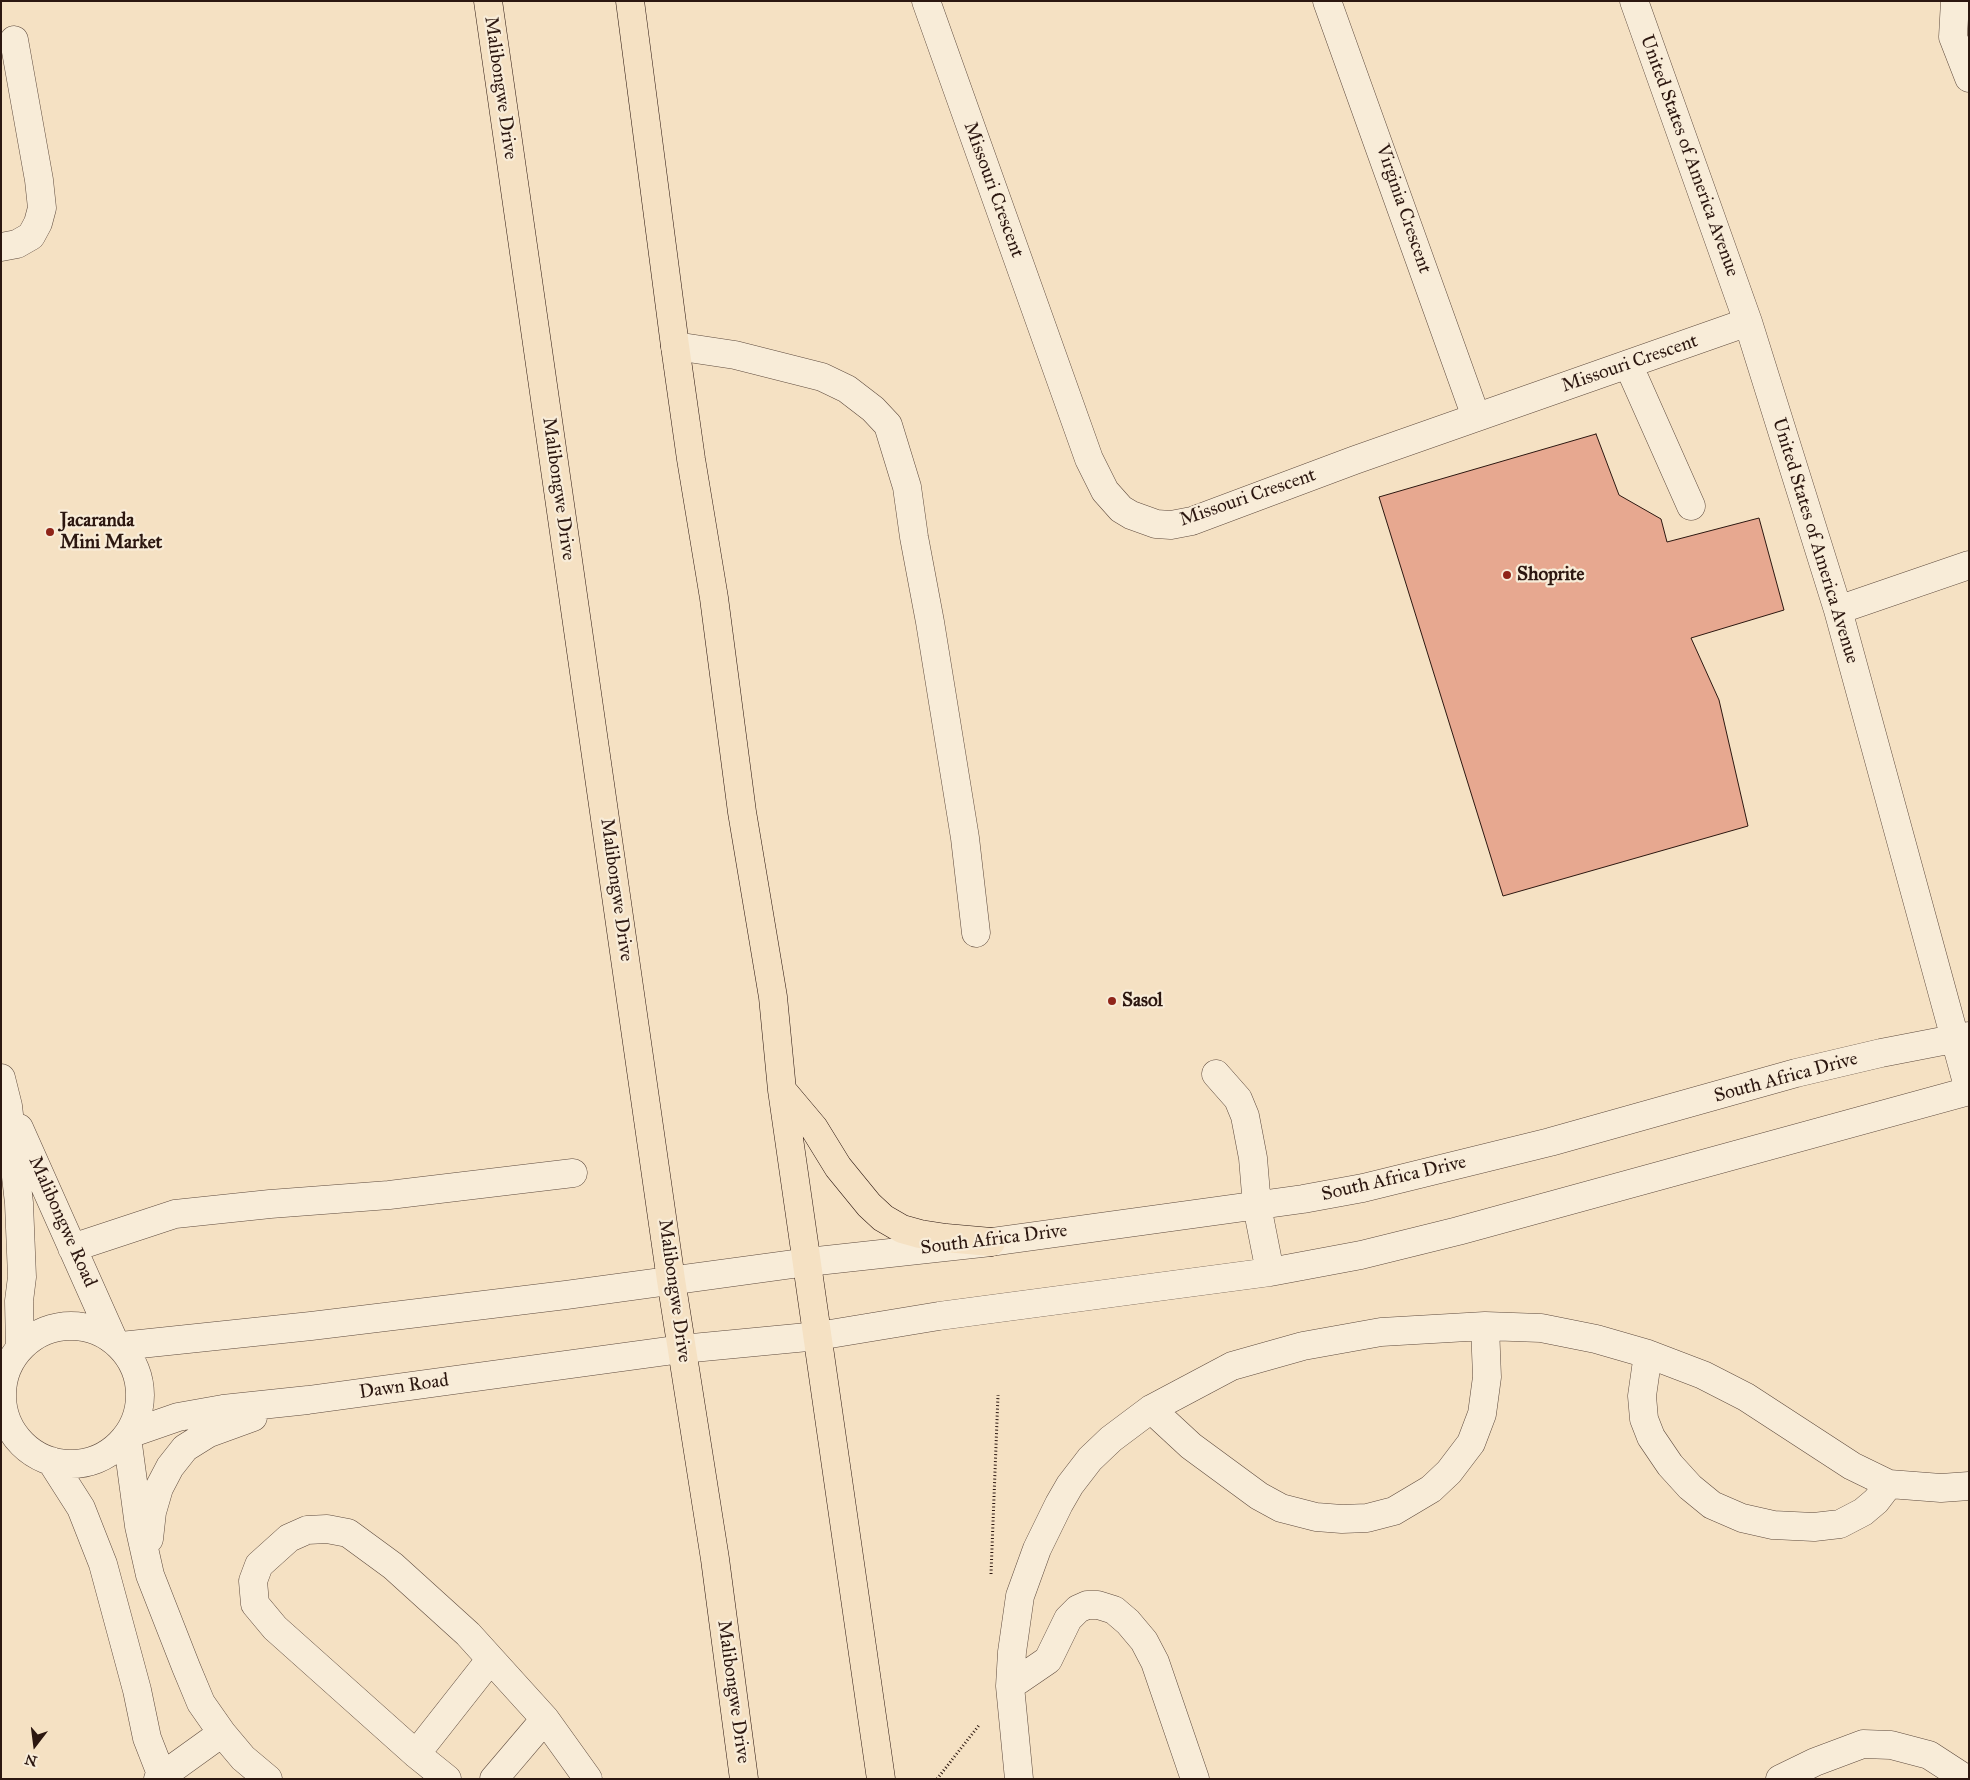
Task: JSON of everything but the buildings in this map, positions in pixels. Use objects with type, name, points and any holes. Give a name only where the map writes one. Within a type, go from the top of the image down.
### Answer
[{"type":"main road","name":"Malibongwe Drive","points":[[488,1],[671,1280],[715,1559],[744,1779]]},
{"type":"main road","points":[[630,1],[675,346],[714,598],[742,812],[773,998],[782,1090],[881,1779]]},
{"type":"main road","points":[[782,1090],[814,1128],[838,1167],[869,1205],[883,1218],[902,1229],[920,1234],[991,1242]]},
{"type":"street","name":"Missouri Crescent","points":[[926,1],[1089,459],[1105,491],[1121,508],[1131,515],[1156,524],[1171,525],[1192,521],[1346,463],[1748,322]]},
{"type":"street","name":"Virginia Crescent","points":[[1328,1],[1476,417]]},
{"type":"street","name":"United States of America Avenue","points":[[1634,1],[1748,322],[1838,610],[1962,1038],[1969,1091]]},
{"type":"street","points":[[1955,1],[1953,36],[1969,78]]},
{"type":"street","points":[[1,248],[17,244],[31,236],[42,208],[39,180],[14,40]]},
{"type":"street","points":[[675,346],[735,355],[822,377],[847,389],[873,408],[888,425],[907,486],[965,838],[976,933]]},
{"type":"street","points":[[1628,364],[1691,506]]},
{"type":"street","points":[[1838,610],[1969,564]]},
{"type":"street","name":"South Africa Drive","points":[[671,1280],[808,1262],[991,1242],[1257,1206],[1363,1188],[1550,1142],[1796,1073],[1881,1053],[1962,1038]]},
{"type":"street","points":[[1216,1074],[1238,1099],[1245,1116],[1253,1158],[1257,1206],[1270,1272]]},
{"type":"street","name":"Malibongwe Road","points":[[1,1078],[8,1106],[22,1238],[22,1277],[11,1357]]},
{"type":"street","points":[[818,1336],[939,1316],[1270,1272],[1361,1255],[1458,1232],[1969,1091]]},
{"type":"street","name":"Malibongwe Road","points":[[8,1106],[117,1343]]},
{"type":"street","points":[[72,1248],[175,1214],[270,1204],[389,1196],[573,1173]]},
{"type":"street","points":[[117,1343],[311,1326],[671,1280]]},
{"type":"street","points":[[1,1453],[43,1457],[72,1464],[93,1461],[112,1451],[128,1436],[139,1412],[141,1389],[135,1365],[117,1343],[95,1329],[75,1325],[54,1327],[36,1335],[11,1357],[3,1380],[2,1401],[7,1422],[19,1440],[43,1457],[81,1508],[103,1564],[135,1682],[147,1738],[161,1778],[222,1733]]},
{"type":"street","points":[[1150,1409],[1191,1446],[1259,1496],[1281,1508],[1316,1517],[1367,1518],[1394,1511],[1431,1489],[1449,1472],[1471,1442],[1482,1414],[1487,1377],[1485,1326]]},
{"type":"street","points":[[1019,1779],[1010,1686],[1012,1652],[1020,1596],[1037,1549],[1055,1513],[1070,1485],[1090,1459],[1111,1439],[1150,1409],[1232,1366],[1303,1346],[1381,1332],[1485,1326],[1541,1328],[1596,1339],[1648,1354],[1703,1375],[1746,1397],[1852,1466],[1889,1484],[1941,1488],[1969,1486]]},
{"type":"street","name":"Dawn Road","points":[[128,1436],[178,1417],[223,1409],[308,1400],[682,1349],[818,1336]]},
{"type":"street","points":[[1648,1354],[1642,1396],[1644,1419],[1651,1437],[1670,1465],[1690,1488],[1712,1505],[1742,1518],[1773,1525],[1814,1527],[1840,1524],[1863,1512],[1876,1501],[1889,1484]]},
{"type":"street","points":[[150,1575],[149,1536],[152,1512],[159,1488],[170,1467],[185,1448],[209,1433],[308,1400]]},
{"type":"street","points":[[128,1436],[139,1526],[150,1575],[201,1702],[222,1733],[243,1758],[268,1779]]},
{"type":"street","points":[[447,1779],[416,1754],[275,1628],[256,1604],[253,1581],[259,1565],[289,1538],[307,1530],[327,1529],[348,1533],[393,1566],[468,1634],[545,1719],[588,1779]]},
{"type":"street","points":[[1010,1686],[1048,1660],[1068,1619],[1078,1609],[1098,1605],[1114,1610],[1128,1622],[1144,1642],[1151,1655],[1195,1779]]},
{"type":"street","points":[[416,1754],[490,1660]]},
{"type":"street","points":[[494,1779],[545,1719]]},
{"type":"street","points":[[1780,1779],[1815,1762],[1863,1744],[1891,1745],[1929,1755],[1966,1779]]},
{"type":"place","name":"Jacaranda Mini Market","points":[[50,532]]},
{"type":"place","name":"Shoprite","points":[[1507,575]]},
{"type":"place","name":"Sasol","points":[[1112,1001]]}]
